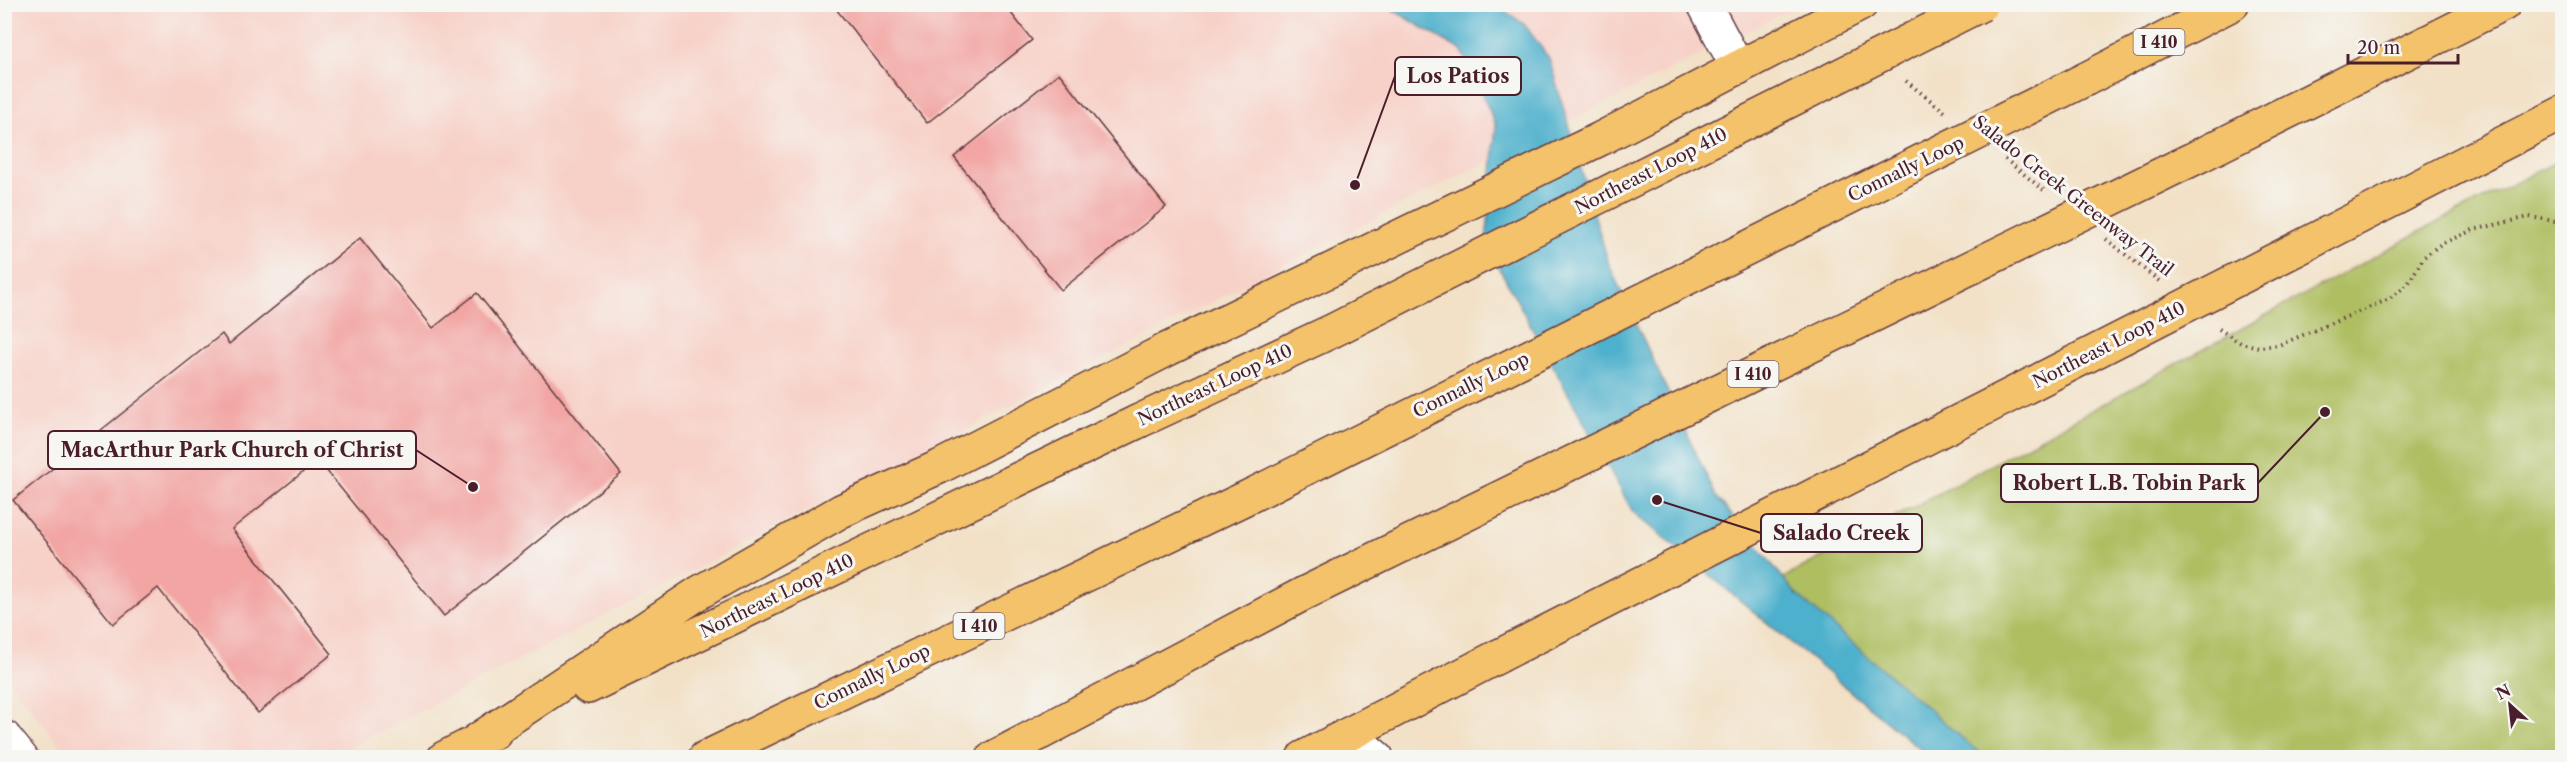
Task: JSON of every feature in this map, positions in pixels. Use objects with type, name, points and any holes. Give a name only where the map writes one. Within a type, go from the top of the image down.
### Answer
[{"type":"main road","points":[[476,741],[700,592],[841,511],[939,467],[1167,349],[1599,139],[1861,4]]},
{"type":"main road","name":"Northeast Loop 410","points":[[444,758],[1137,422],[1332,331],[1982,4]]},
{"type":"main road","name":"Connally Loop","points":[[705,758],[1252,495],[2232,4]]},
{"type":"main road","name":"I 410","points":[[993,758],[1303,594],[2504,4]]},
{"type":"main road","name":"Northeast Loop 410","points":[[1303,758],[2562,113]]},
{"type":"street","points":[[1704,4],[1738,68]]},
{"type":"street","points":[[1350,735],[1377,758]]},
{"type":"street","points":[[4,737],[21,758]]},
{"type":"path","points":[[1899,75],[1946,112]]},
{"type":"path","name":"Salado Creek Greenway Trail","points":[[2001,156],[2048,193]]},
{"type":"path","points":[[2215,326],[2241,343],[2259,347],[2279,345],[2387,300],[2408,284],[2424,257],[2441,244],[2473,230],[2529,217],[2562,222]]},
{"type":"path","name":"Salado Creek Greenway Trail","points":[[2103,237],[2168,289]]},
{"type":"shaded area","points":[[5,5],[1799,5],[1323,245],[331,757],[69,757],[5,675]]},
{"type":"green space","points":[[2562,159],[2562,757],[1930,757],[1741,601],[2434,224]]},
{"type":"water","points":[[1385,5],[1496,5],[1524,24],[1549,58],[1609,265],[1716,496],[1797,595],[1984,757],[1930,757],[1633,512],[1486,244],[1496,125],[1462,51]]},
{"type":"building","points":[[832,4],[1004,4],[1032,40],[927,123]]},
{"type":"building","points":[[1059,73],[1166,207],[1061,290],[954,157]]},
{"type":"building","points":[[360,238],[433,328],[477,293],[621,474],[444,616],[318,460],[232,529],[332,654],[258,713],[158,588],[113,624],[13,500],[222,334],[229,344]]},
{"type":"place","name":"Los Patios","points":[[1355,185]]},
{"type":"place","name":"Robert L.B. Tobin Park","points":[[2325,412]]},
{"type":"place","name":"MacArthur Park Church of Christ","points":[[473,487]]},
{"type":"place","name":"Salado Creek","points":[[1657,500]]}]
